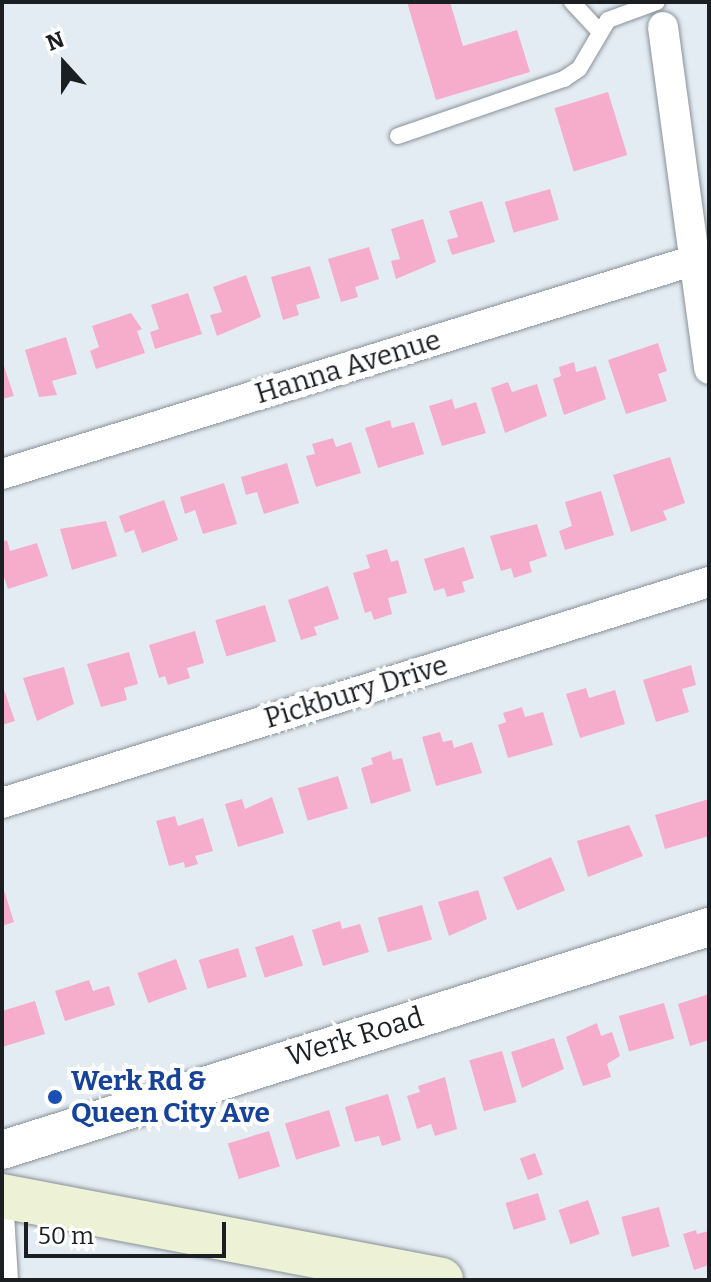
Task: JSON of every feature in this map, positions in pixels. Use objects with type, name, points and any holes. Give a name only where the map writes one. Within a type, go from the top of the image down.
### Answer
[{"type":"main road","points":[[4,1197],[441,1280]]},
{"type":"street","points":[[659,11],[709,369]]},
{"type":"street","name":"Hanna Avenue","points":[[2,474],[695,260]]},
{"type":"street","name":"Pickbury Drive","points":[[2,803],[709,582]]},
{"type":"street","name":"Werk Road","points":[[2,1150],[709,927]]},
{"type":"lane","points":[[572,2],[599,31]]},
{"type":"lane","points":[[398,136],[564,79],[579,69],[599,31],[617,13],[659,11]]},
{"type":"lane","points":[[4,1197],[10,1280]]},
{"type":"building","points":[[407,2],[450,2],[463,46],[517,30],[530,72],[436,100]]},
{"type":"building","points":[[608,92],[627,155],[574,171],[554,108]]},
{"type":"building","points":[[550,189],[559,220],[514,233],[505,202]]},
{"type":"building","points":[[482,201],[495,242],[452,255],[447,240],[458,237],[449,211]]},
{"type":"building","points":[[423,219],[436,262],[396,279],[391,261],[400,259],[391,229]]},
{"type":"building","points":[[369,247],[379,279],[355,287],[358,297],[341,302],[328,259]]},
{"type":"building","points":[[310,266],[320,298],[296,305],[299,315],[283,320],[271,277]]},
{"type":"building","points":[[246,275],[261,317],[217,336],[210,315],[222,312],[213,287]]},
{"type":"building","points":[[188,293],[202,334],[155,349],[150,332],[159,329],[151,305]]},
{"type":"building","points":[[131,313],[142,329],[137,331],[145,353],[96,369],[90,351],[99,347],[92,326]]},
{"type":"building","points":[[66,337],[77,374],[52,381],[57,395],[39,397],[25,350]]},
{"type":"building","points":[[658,343],[667,371],[658,374],[667,401],[626,414],[608,360]]},
{"type":"building","points":[[2,360],[14,396],[2,399]]},
{"type":"building","points":[[574,362],[576,372],[596,366],[606,399],[564,415],[553,379],[561,376],[559,367]]},
{"type":"building","points":[[508,382],[512,392],[537,384],[547,416],[505,433],[491,388]]},
{"type":"building","points":[[452,399],[455,409],[476,402],[486,433],[442,446],[429,406]]},
{"type":"building","points":[[390,420],[392,428],[414,422],[424,454],[378,468],[365,428]]},
{"type":"building","points":[[333,438],[336,447],[351,442],[361,473],[316,487],[306,456],[315,454],[312,444]]},
{"type":"building","points":[[670,457],[685,503],[663,511],[667,520],[631,532],[613,475]]},
{"type":"building","points":[[287,463],[299,503],[264,514],[257,492],[246,495],[241,477]]},
{"type":"building","points":[[224,483],[237,524],[203,534],[195,510],[185,514],[180,497]]},
{"type":"building","points":[[601,491],[614,535],[565,550],[559,531],[572,526],[565,502]]},
{"type":"building","points":[[164,500],[178,540],[142,553],[134,530],[125,533],[119,516]]},
{"type":"building","points":[[106,521],[117,556],[72,570],[60,529]]},
{"type":"building","points":[[537,524],[547,556],[529,562],[532,572],[514,578],[511,568],[501,571],[490,536]]},
{"type":"building","points":[[7,540],[10,551],[37,543],[48,576],[8,589],[2,571],[2,542]]},
{"type":"building","points":[[464,547],[474,578],[462,582],[465,592],[447,597],[444,588],[434,591],[424,559]]},
{"type":"building","points":[[387,549],[391,562],[398,560],[407,593],[388,598],[392,614],[374,620],[371,611],[365,613],[353,573],[370,568],[366,555]]},
{"type":"building","points":[[328,586],[339,619],[314,627],[317,635],[301,640],[288,600]]},
{"type":"building","points":[[265,605],[276,641],[226,657],[215,620]]},
{"type":"building","points":[[195,631],[204,663],[187,668],[190,678],[168,685],[165,676],[159,678],[149,645]]},
{"type":"building","points":[[129,652],[138,684],[124,688],[127,700],[101,707],[87,664]]},
{"type":"building","points":[[691,665],[696,685],[682,689],[689,712],[656,722],[643,680]]},
{"type":"building","points":[[64,667],[74,704],[37,721],[23,678]]},
{"type":"building","points":[[2,684],[15,721],[2,725]]},
{"type":"building","points":[[586,688],[589,698],[615,690],[625,724],[580,738],[566,694]]},
{"type":"building","points":[[522,707],[525,717],[543,712],[553,745],[508,758],[498,725],[506,722],[503,713]]},
{"type":"building","points":[[440,732],[443,742],[452,740],[454,748],[472,742],[482,773],[436,786],[422,737]]},
{"type":"building","points":[[391,751],[393,760],[402,758],[411,791],[371,804],[361,768],[373,764],[371,758]]},
{"type":"building","points":[[338,776],[348,809],[308,821],[298,788]]},
{"type":"building","points":[[272,797],[284,833],[238,847],[225,804],[242,799],[245,809]]},
{"type":"building","points":[[709,799],[709,836],[665,849],[655,815]]},
{"type":"building","points":[[175,816],[178,826],[203,818],[213,851],[195,856],[198,864],[185,868],[184,862],[169,866],[156,821]]},
{"type":"building","points":[[629,825],[643,856],[588,877],[577,841]]},
{"type":"building","points":[[551,857],[565,890],[517,910],[503,877]]},
{"type":"building","points":[[2,884],[14,922],[2,926]]},
{"type":"building","points":[[478,890],[487,919],[449,936],[438,902]]},
{"type":"building","points":[[422,905],[432,940],[388,952],[378,918]]},
{"type":"building","points":[[340,921],[342,929],[360,924],[369,952],[323,966],[312,930]]},
{"type":"building","points":[[293,935],[303,965],[265,978],[255,947]]},
{"type":"building","points":[[238,948],[247,977],[208,989],[199,960]]},
{"type":"building","points":[[176,959],[187,989],[148,1003],[137,973]]},
{"type":"building","points":[[89,980],[93,991],[109,986],[115,1005],[65,1021],[55,991]]},
{"type":"building","points":[[709,994],[709,1040],[690,1046],[678,1004]]},
{"type":"building","points":[[35,1001],[45,1034],[2,1047],[2,1011]]},
{"type":"building","points":[[664,1003],[674,1039],[629,1052],[619,1016]]},
{"type":"building","points":[[597,1023],[601,1036],[612,1032],[620,1056],[607,1064],[611,1077],[583,1086],[566,1037]]},
{"type":"building","points":[[554,1038],[564,1069],[522,1088],[511,1052]]},
{"type":"building","points":[[502,1051],[517,1102],[484,1111],[469,1060]]},
{"type":"building","points":[[445,1077],[457,1129],[435,1136],[431,1124],[417,1129],[407,1096],[420,1092],[418,1086]]},
{"type":"building","points":[[388,1094],[401,1140],[382,1146],[379,1136],[355,1142],[345,1107]]},
{"type":"building","points":[[329,1110],[340,1146],[296,1160],[285,1123]]},
{"type":"building","points":[[269,1131],[280,1166],[239,1179],[228,1144]]},
{"type":"building","points":[[535,1153],[543,1175],[528,1180],[520,1158]]},
{"type":"building","points":[[538,1193],[546,1220],[514,1230],[505,1203]]},
{"type":"building","points":[[588,1200],[600,1234],[570,1244],[559,1210]]},
{"type":"building","points":[[659,1207],[670,1247],[632,1257],[621,1217]]},
{"type":"building","points":[[696,1230],[697,1234],[709,1231],[709,1265],[694,1270],[683,1234]]},
{"type":"place","name":"Werk Rd & Queen City Ave","points":[[55,1097]]}]
